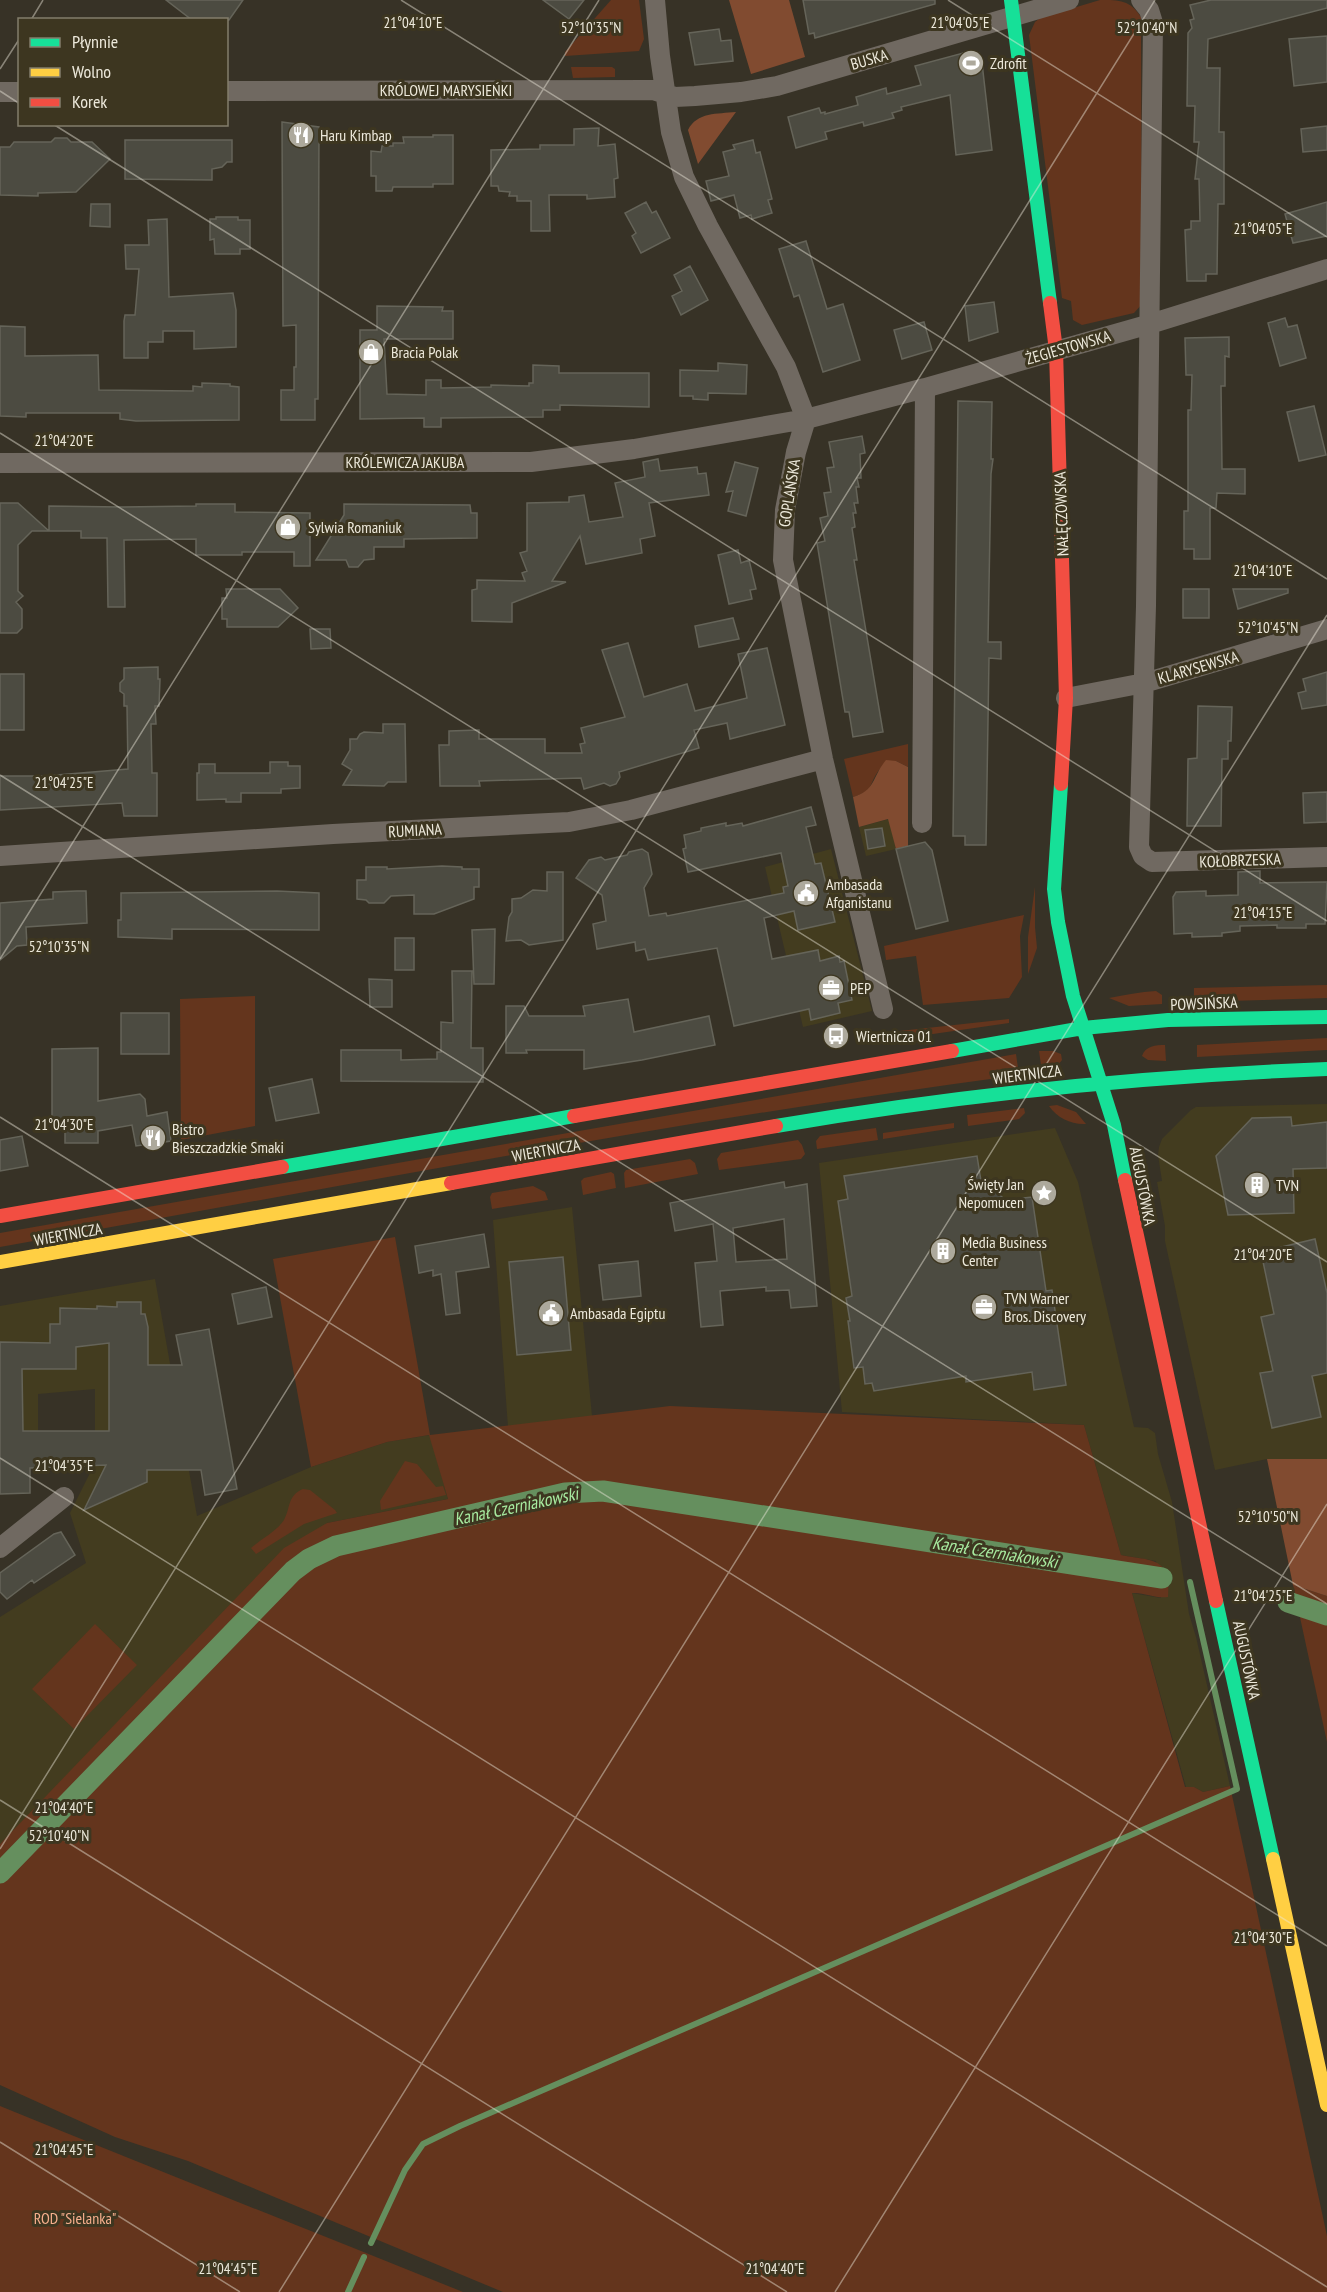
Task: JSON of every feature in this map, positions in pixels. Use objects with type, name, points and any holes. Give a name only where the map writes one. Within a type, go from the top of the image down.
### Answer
[{"type":"main road","name":"NAŁĘCZOWSKA","points":[[1012,8],[1056,350],[1066,698],[1054,889],[1069,981],[1083,1028]]},
{"type":"main road","name":"POWSIŃSKA","points":[[1083,1028],[1168,1020],[1327,1017]]},
{"type":"main road","name":"AUGUSTÓWKA","points":[[1083,1028],[1114,1125],[1137,1240],[1327,2105]]},
{"type":"main road","name":"WIERTNICZA","points":[[0,1216],[1083,1028]]},
{"type":"main road","points":[[1100,1083],[1189,1075],[1327,1069]]},
{"type":"main road","name":"WIERTNICZA","points":[[0,1262],[818,1119],[917,1104],[1100,1083]]},
{"type":"street","points":[[655,0],[671,132],[684,177],[708,226],[786,367],[806,419]]},
{"type":"street","name":"BUSKA","points":[[665,94],[695,96],[777,86],[1012,8],[1069,0]]},
{"type":"street","points":[[1141,0],[1149,10],[1153,23],[1144,683]]},
{"type":"street","name":"KRÓLOWEJ MARYSIEŃKI","points":[[228,91],[653,90],[665,94]]},
{"type":"street","points":[[0,92],[18,92]]},
{"type":"street","name":"ŻEGIESTOWSKA","points":[[806,419],[1150,324],[1327,269]]},
{"type":"street","points":[[922,823],[925,388]]},
{"type":"street","name":"KRÓLEWICZA JAKUBA","points":[[0,463],[531,462],[634,448],[806,419]]},
{"type":"street","name":"GOPLAŃSKA","points":[[806,419],[796,452],[785,510],[783,560],[823,759],[883,1009]]},
{"type":"street","name":"KLARYSEWSKA","points":[[1066,698],[1144,683],[1327,629]]},
{"type":"street","name":"KOŁOBRZESKA","points":[[1144,683],[1139,847],[1143,856],[1152,862],[1327,857]]},
{"type":"street","name":"RUMIANA","points":[[0,856],[333,834],[569,822],[631,810],[823,759]]},
{"type":"street","points":[[0,1548],[64,1497]]},
{"type":"shaded area","points":[[729,0],[789,0],[805,57],[751,74]]},
{"type":"shaded area","points":[[736,112],[698,164],[688,130],[692,124],[708,115]]},
{"type":"shaded area","points":[[886,760],[896,761],[908,767],[908,846],[896,849],[888,819],[859,827],[853,797],[870,787]]},
{"type":"shaded area","points":[[889,819],[896,849],[866,856],[859,827]]},
{"type":"shaded area","points":[[831,849],[872,1011],[803,1027],[765,867]]},
{"type":"shaded area","points":[[1327,1104],[1327,1459],[1267,1459],[1215,1470],[1165,1241],[1165,1226],[1157,1182],[1162,1181],[1159,1147],[1162,1139],[1196,1107]]},
{"type":"shaded area","points":[[1055,1128],[1078,1182],[1134,1427],[1148,1428],[1155,1433],[1158,1454],[1172,1502],[1189,1614],[1230,1786],[1203,1792],[1194,1787],[1186,1787],[1132,1593],[1161,1598],[1156,1561],[1121,1555],[1084,1425],[842,1412],[819,1163]]},
{"type":"shaded area","points":[[572,1207],[592,1416],[508,1427],[493,1220]]},
{"type":"shaded area","points":[[155,1279],[197,1516],[311,1467],[387,1442],[430,1435],[448,1499],[327,1523],[0,1844],[0,1617],[86,1563],[70,1513],[95,1463],[95,1389],[38,1394],[38,1459],[0,1461],[0,1306]]},
{"type":"shaded area","points":[[1267,1459],[1327,1459],[1327,1596],[1293,1585]]},
{"type":"green space","points":[[611,0],[639,0],[644,39],[639,51],[565,56],[565,52]]},
{"type":"green space","points":[[1100,0],[1124,2],[1133,7],[1141,17],[1142,304],[1134,313],[1082,325],[1073,320],[1071,301],[1062,298],[1029,35],[1035,22],[1040,18]]},
{"type":"green space","points":[[571,67],[612,67],[615,69],[615,77],[573,78]]},
{"type":"green space","points":[[908,744],[908,767],[896,761],[885,766],[879,770],[865,792],[853,797],[844,759]]},
{"type":"green space","points":[[1035,887],[1037,948],[1028,974],[1028,937]]},
{"type":"green space","points":[[1024,915],[1020,936],[1022,977],[1009,998],[923,1005],[916,956],[886,960],[884,946]]},
{"type":"green space","points":[[1327,985],[1327,998],[1194,1002],[1194,988]]},
{"type":"green space","points":[[1156,991],[1162,995],[1162,1004],[1129,1006],[1109,998],[1138,993]]},
{"type":"green space","points":[[255,996],[255,1126],[181,1140],[180,999]]},
{"type":"green space","points":[[1009,1019],[1009,1023],[933,1034],[863,1038],[863,1035]]},
{"type":"green space","points":[[1327,1038],[1327,1050],[1197,1057],[1197,1045]]},
{"type":"green space","points":[[1165,1045],[1166,1061],[1148,1060],[1142,1056],[1148,1048]]},
{"type":"green space","points":[[1039,1051],[1053,1051],[1061,1054],[1062,1060],[1058,1065],[1042,1072]]},
{"type":"green space","points":[[1016,1054],[1019,1075],[636,1133],[0,1247],[0,1233]]},
{"type":"green space","points":[[1057,1105],[1076,1112],[1086,1124],[1065,1120],[1049,1106]]},
{"type":"green space","points":[[1024,1108],[1025,1113],[1019,1119],[968,1126],[967,1115]]},
{"type":"green space","points":[[954,1123],[954,1128],[883,1139],[883,1133]]},
{"type":"green space","points":[[876,1128],[878,1140],[817,1149],[816,1141],[820,1136]]},
{"type":"green space","points":[[798,1140],[805,1154],[801,1159],[719,1170],[717,1159],[721,1153]]},
{"type":"green space","points":[[690,1159],[695,1163],[698,1174],[625,1188],[624,1173],[626,1170]]},
{"type":"green space","points":[[611,1172],[614,1174],[616,1188],[583,1195],[581,1181],[584,1178]]},
{"type":"green space","points":[[533,1186],[545,1192],[548,1200],[492,1209],[490,1197],[492,1193]]},
{"type":"green space","points":[[395,1237],[430,1435],[670,1406],[1084,1425],[1121,1555],[1150,1560],[1162,1567],[1166,1574],[1168,1597],[1132,1593],[1185,1787],[1194,1787],[1203,1792],[1230,1786],[1327,2236],[1327,2292],[503,2292],[188,2161],[115,2137],[0,2085],[0,1844],[284,1548],[327,1523],[448,1499],[429,1435],[387,1442],[311,1467],[273,1259]]},
{"type":"green space","points":[[405,1461],[417,1464],[436,1487],[443,1486],[446,1495],[381,1510],[380,1501]]},
{"type":"green space","points":[[303,1489],[310,1490],[337,1513],[304,1524],[256,1554],[251,1548],[281,1524],[292,1498]]},
{"type":"green space","points":[[1293,1585],[1327,1596],[1327,1742]]},
{"type":"green space","points":[[95,1624],[137,1665],[74,1729],[32,1689]]},
{"type":"green space","name":"ROD \"Sielanka\"","points":[[0,2106],[174,2176],[463,2292],[0,2292]]},
{"type":"building","points":[[166,0],[243,0],[229,20],[228,18],[189,18]]},
{"type":"building","points":[[543,0],[584,0],[569,19]]},
{"type":"building","points":[[803,0],[935,0],[935,4],[815,38],[814,33],[809,34]]},
{"type":"building","points":[[1211,0],[1327,0],[1327,8],[1208,39],[1207,68],[1220,68],[1219,132],[1224,132],[1224,204],[1218,204],[1217,274],[1206,274],[1206,281],[1187,281],[1185,230],[1191,229],[1191,221],[1200,221],[1199,179],[1195,179],[1199,142],[1194,142],[1195,106],[1187,106],[1188,33],[1192,28],[1190,20],[1194,19],[1190,5]]},
{"type":"building","points":[[719,29],[721,41],[731,40],[733,61],[695,65],[689,33]]},
{"type":"building","points":[[1327,36],[1327,82],[1294,86],[1289,39]]},
{"type":"building","points":[[967,52],[982,63],[992,150],[956,155],[950,95],[901,107],[902,110],[892,113],[894,118],[864,126],[863,122],[825,132],[827,139],[796,148],[788,117],[819,108],[821,113],[825,112],[825,114],[858,105],[856,97],[886,88],[887,94],[921,85],[915,66]]},
{"type":"building","points":[[282,122],[319,127],[318,399],[315,399],[315,420],[281,420],[281,390],[294,390],[294,367],[296,367],[296,325],[283,326]]},
{"type":"building","points":[[1327,126],[1327,150],[1303,152],[1301,129]]},
{"type":"building","points":[[599,128],[598,146],[615,144],[618,178],[614,179],[615,197],[587,199],[587,195],[549,195],[550,231],[531,231],[531,201],[517,201],[517,196],[509,196],[510,192],[499,191],[498,186],[491,186],[491,150],[540,149],[540,145],[574,145],[574,129]]},
{"type":"building","points":[[433,135],[453,135],[453,184],[433,184],[433,187],[393,187],[392,191],[376,191],[376,176],[371,176],[371,151],[381,152],[382,146],[404,143],[403,137],[433,137]]},
{"type":"building","points":[[55,138],[67,138],[71,142],[92,142],[110,159],[76,192],[38,193],[38,196],[0,195],[0,147],[10,147],[14,142],[51,142]]},
{"type":"building","points":[[125,140],[232,140],[232,162],[212,169],[212,180],[125,179]]},
{"type":"building","points":[[753,140],[756,153],[760,152],[772,199],[768,200],[772,213],[752,219],[751,215],[740,218],[734,195],[711,201],[706,181],[729,176],[723,152],[735,149],[733,145]]},
{"type":"building","points":[[646,202],[652,213],[656,211],[670,238],[641,253],[632,236],[636,233],[625,213]]},
{"type":"building","points":[[1327,202],[1327,236],[1293,243],[1285,214]]},
{"type":"building","points":[[91,204],[110,204],[110,227],[90,226]]},
{"type":"building","points":[[216,217],[238,217],[238,220],[250,220],[250,249],[240,249],[240,254],[215,254],[214,239],[210,240],[210,219],[216,219]]},
{"type":"building","points":[[167,219],[169,297],[233,293],[236,310],[236,347],[194,349],[194,331],[163,331],[163,342],[148,342],[148,358],[124,358],[125,315],[135,315],[139,269],[126,269],[125,245],[149,245],[148,220]]},
{"type":"building","points":[[806,241],[827,309],[843,304],[860,360],[823,372],[799,295],[794,297],[779,249]]},
{"type":"building","points":[[690,266],[708,300],[681,315],[672,296],[682,291],[674,275]]},
{"type":"building","points":[[994,302],[998,332],[969,341],[965,306]]},
{"type":"building","points":[[377,306],[443,307],[442,311],[453,311],[453,339],[384,339],[387,394],[426,395],[426,380],[441,380],[441,388],[491,387],[491,385],[529,386],[529,383],[533,383],[533,365],[559,366],[559,373],[649,373],[649,407],[560,405],[560,410],[543,410],[543,417],[441,418],[441,427],[424,427],[424,418],[360,419],[360,330],[377,330]]},
{"type":"building","points":[[1285,318],[1288,327],[1297,325],[1306,358],[1280,366],[1268,323]]},
{"type":"building","points":[[924,322],[932,350],[902,359],[894,330]]},
{"type":"building","points":[[0,326],[25,327],[25,356],[98,355],[99,390],[193,391],[193,386],[202,387],[202,383],[230,384],[230,386],[239,387],[239,420],[136,421],[120,419],[120,413],[26,413],[26,417],[0,416]]},
{"type":"building","points":[[1229,337],[1229,357],[1225,356],[1225,386],[1221,386],[1222,469],[1245,469],[1245,494],[1217,493],[1216,508],[1210,508],[1210,559],[1194,559],[1194,549],[1184,549],[1184,511],[1188,511],[1188,410],[1191,410],[1192,375],[1186,375],[1185,338]]},
{"type":"building","points":[[718,363],[747,365],[746,394],[708,393],[708,400],[693,399],[693,396],[680,396],[680,370],[718,371]]},
{"type":"building","points":[[958,401],[992,402],[991,459],[993,459],[988,642],[1001,642],[1001,659],[989,658],[986,845],[965,845],[965,836],[953,836]]},
{"type":"building","points":[[1314,406],[1326,455],[1299,461],[1287,412]]},
{"type":"building","points":[[862,436],[865,453],[860,454],[861,478],[857,478],[859,487],[856,487],[858,503],[854,503],[855,527],[852,528],[857,560],[854,560],[883,732],[853,737],[849,712],[845,712],[817,543],[825,541],[820,518],[828,516],[824,493],[831,492],[827,468],[834,467],[829,442]]},
{"type":"building","points":[[658,459],[660,471],[697,467],[698,474],[706,473],[709,495],[649,503],[655,536],[640,539],[642,553],[586,564],[580,536],[552,581],[566,582],[512,603],[512,622],[472,621],[472,590],[477,589],[477,580],[525,581],[522,573],[527,571],[520,553],[527,551],[527,503],[569,502],[569,497],[584,495],[589,522],[623,517],[615,483],[645,477],[643,462]]},
{"type":"building","points":[[735,462],[758,468],[746,516],[728,511],[733,491],[726,492]]},
{"type":"building","points":[[0,503],[18,503],[49,531],[32,531],[18,545],[18,591],[23,596],[16,602],[22,609],[22,628],[17,633],[0,633]]},
{"type":"building","points":[[196,504],[235,504],[235,512],[310,513],[310,566],[294,566],[294,552],[196,555],[196,539],[124,540],[125,607],[108,607],[107,538],[81,538],[81,531],[49,531],[49,506],[196,506]]},
{"type":"building","points":[[344,504],[470,505],[471,513],[477,513],[477,538],[404,539],[404,547],[374,547],[374,559],[364,560],[358,567],[349,567],[346,560],[316,560],[344,515]]},
{"type":"building","points":[[738,550],[741,563],[749,560],[756,589],[750,590],[752,599],[729,604],[718,555]]},
{"type":"building","points":[[226,589],[280,589],[298,608],[278,627],[227,627],[227,619],[222,619],[222,598],[227,598]]},
{"type":"building","points":[[1183,589],[1209,589],[1209,618],[1183,618]]},
{"type":"building","points":[[1233,589],[1288,589],[1288,593],[1238,609]]},
{"type":"building","points":[[733,618],[739,639],[699,647],[695,626]]},
{"type":"building","points":[[310,629],[330,629],[331,648],[311,649]]},
{"type":"building","points":[[628,643],[644,697],[687,684],[695,711],[747,698],[738,654],[767,648],[785,725],[730,739],[727,723],[694,730],[699,748],[619,772],[620,777],[616,784],[610,786],[604,783],[584,789],[581,778],[479,781],[480,786],[440,786],[439,745],[449,745],[449,731],[479,730],[479,739],[545,739],[545,753],[582,753],[580,744],[585,743],[581,728],[625,717],[602,650]]},
{"type":"building","points":[[158,667],[159,706],[155,706],[156,724],[151,724],[152,773],[157,773],[157,816],[124,816],[122,803],[0,810],[0,776],[45,776],[128,769],[127,706],[124,706],[124,694],[120,691],[120,683],[124,679],[124,668]]},
{"type":"building","points":[[1327,672],[1327,705],[1302,709],[1298,693],[1306,691],[1303,679]]},
{"type":"building","points":[[0,674],[24,674],[24,730],[0,730]]},
{"type":"building","points":[[1198,706],[1232,707],[1228,759],[1222,759],[1221,826],[1187,826],[1188,759],[1197,758]]},
{"type":"building","points":[[383,724],[405,724],[406,782],[388,782],[384,786],[343,785],[352,770],[342,764],[350,750],[350,739],[357,739],[364,732],[383,733]]},
{"type":"building","points":[[270,762],[288,762],[288,766],[300,766],[300,788],[281,789],[281,793],[241,793],[241,802],[226,802],[226,799],[197,800],[199,764],[215,764],[215,773],[270,773]]},
{"type":"building","points":[[1327,792],[1327,822],[1304,823],[1303,793]]},
{"type":"building","points":[[811,807],[816,825],[806,827],[815,864],[821,863],[835,922],[798,930],[794,911],[764,918],[772,959],[818,950],[820,961],[839,956],[840,962],[844,961],[852,1000],[838,1003],[840,1013],[811,1020],[809,1009],[734,1026],[717,948],[648,960],[645,949],[636,951],[635,942],[597,949],[593,924],[606,921],[602,895],[576,878],[589,860],[601,857],[605,860],[642,849],[648,853],[652,874],[644,888],[649,916],[666,913],[667,916],[784,893],[783,887],[788,886],[781,853],[688,872],[683,849],[686,848],[684,835],[701,831],[701,828],[726,823],[726,826],[742,823],[743,826]]},
{"type":"building","points":[[882,828],[885,846],[868,849],[865,830]]},
{"type":"building","points":[[925,842],[932,850],[948,921],[916,929],[896,849]]},
{"type":"building","points":[[442,866],[479,869],[479,887],[474,887],[474,899],[434,914],[414,914],[414,895],[391,896],[384,903],[369,903],[366,900],[357,899],[357,880],[366,880],[366,867],[387,867],[387,869]]},
{"type":"building","points":[[1260,871],[1260,883],[1327,882],[1325,924],[1306,924],[1306,928],[1277,928],[1277,925],[1240,926],[1240,931],[1222,933],[1222,936],[1192,937],[1192,933],[1174,934],[1173,897],[1176,892],[1206,891],[1206,896],[1238,895],[1238,872]]},
{"type":"building","points":[[547,872],[563,872],[563,940],[529,945],[521,940],[506,941],[509,917],[512,912],[512,899],[521,898],[533,890],[547,891]]},
{"type":"building","points":[[86,891],[87,923],[26,927],[27,945],[17,946],[0,960],[0,903],[53,899],[53,892]]},
{"type":"building","points":[[277,891],[319,893],[319,930],[172,929],[172,939],[118,937],[118,920],[121,920],[121,893]]},
{"type":"building","points":[[495,929],[494,984],[474,984],[472,930]]},
{"type":"building","points":[[395,938],[414,938],[414,970],[395,970]]},
{"type":"building","points":[[452,971],[472,971],[471,1048],[483,1048],[483,1082],[341,1081],[341,1050],[401,1050],[401,1060],[437,1059],[437,1052],[441,1052],[441,1022],[453,1023]]},
{"type":"building","points":[[369,979],[392,980],[392,1007],[370,1007]]},
{"type":"building","points":[[628,999],[634,1032],[709,1016],[715,1045],[584,1069],[584,1050],[526,1050],[527,1053],[506,1053],[506,1006],[524,1006],[529,1016],[585,1016],[583,1006]]},
{"type":"building","points":[[121,1013],[169,1013],[169,1054],[121,1054]]},
{"type":"building","points":[[98,1048],[98,1101],[140,1094],[145,1099],[147,1116],[167,1112],[171,1141],[136,1146],[132,1125],[98,1131],[98,1143],[65,1143],[65,1130],[52,1129],[52,1049]]},
{"type":"building","points":[[312,1079],[319,1113],[276,1121],[269,1088]]},
{"type":"building","name":"TVN","points":[[1291,1117],[1292,1126],[1327,1122],[1327,1168],[1293,1169],[1294,1213],[1228,1215],[1216,1156],[1252,1118]]},
{"type":"building","points":[[22,1136],[28,1166],[0,1171],[0,1140]]},
{"type":"building","name":"Media Business Center","points":[[977,1156],[981,1181],[1006,1200],[1032,1197],[1046,1291],[1052,1290],[1066,1385],[1034,1390],[1032,1372],[966,1382],[966,1376],[874,1391],[872,1383],[865,1384],[863,1367],[854,1368],[846,1298],[852,1296],[838,1201],[848,1199],[844,1176]]},
{"type":"building","points":[[784,1182],[785,1188],[807,1184],[817,1306],[791,1308],[789,1290],[766,1291],[766,1287],[720,1291],[723,1325],[701,1327],[695,1263],[717,1261],[713,1224],[675,1231],[670,1203]],"holes":[[[784,1219],[787,1259],[736,1262],[733,1228]]]},
{"type":"building","points":[[484,1234],[489,1267],[456,1272],[460,1313],[446,1315],[441,1274],[433,1276],[433,1270],[419,1273],[415,1246]]},
{"type":"building","name":"TVN","points":[[1315,1239],[1327,1293],[1327,1373],[1312,1376],[1321,1417],[1272,1428],[1260,1373],[1273,1371],[1261,1317],[1274,1314],[1261,1252]]},
{"type":"building","points":[[563,1257],[571,1350],[517,1355],[509,1262]]},
{"type":"building","points":[[638,1261],[641,1296],[603,1300],[599,1265]]},
{"type":"building","points":[[266,1287],[272,1317],[238,1324],[232,1294]]},
{"type":"building","points":[[117,1302],[141,1302],[141,1314],[145,1314],[148,1327],[148,1365],[182,1365],[176,1335],[209,1329],[237,1489],[205,1495],[201,1470],[147,1470],[147,1482],[84,1510],[106,1465],[30,1468],[30,1493],[0,1494],[0,1342],[50,1343],[50,1324],[60,1324],[60,1308],[117,1307]],"holes":[[[109,1343],[109,1431],[23,1431],[22,1369],[76,1369],[76,1347]]]},
{"type":"building","points":[[61,1532],[75,1555],[34,1583],[32,1580],[7,1599],[0,1592],[0,1573],[54,1534]]},
{"type":"waterway","name":"Kanał Czerniakowski","points":[[0,1873],[293,1571],[309,1559],[336,1546],[565,1493],[603,1491],[1162,1578]]},
{"type":"waterway","points":[[371,2243],[405,2170],[423,2144],[1237,1789],[1190,1582]]},
{"type":"waterway","name":"Kanał Czerniakowski","points":[[1288,1602],[1327,1615]]},
{"type":"waterway","points":[[348,2292],[364,2257]]},
{"type":"traffic: fast","points":[[1011,0],[1050,303]]},
{"type":"traffic: fast","points":[[1061,784],[1054,889],[1058,922],[1073,996],[1114,1125],[1125,1180]]},
{"type":"traffic: fast","points":[[952,1051],[1083,1028],[1168,1020],[1327,1017]]},
{"type":"traffic: fast","points":[[776,1126],[913,1105],[1050,1088],[1188,1076],[1327,1069]]},
{"type":"traffic: fast","points":[[282,1167],[574,1116]]},
{"type":"traffic: fast","points":[[1216,1601],[1273,1859]]},
{"type":"traffic: slow","points":[[0,1262],[451,1183]]},
{"type":"traffic: slow","points":[[1273,1859],[1327,2105]]},
{"type":"traffic: jam","points":[[1050,303],[1056,350],[1066,698],[1061,784]]},
{"type":"traffic: jam","points":[[574,1116],[952,1051]]},
{"type":"traffic: jam","points":[[451,1183],[776,1126]]},
{"type":"traffic: jam","points":[[0,1216],[282,1167]]},
{"type":"traffic: jam","points":[[1125,1180],[1216,1601]]},
{"type":"place","name":"Zdrofit","points":[[971,63]]},
{"type":"place","name":"Haru Kimbap","points":[[301,135]]},
{"type":"place","name":"Bracia Polak","points":[[371,352]]},
{"type":"place","name":"Sylwia Romaniuk","points":[[288,527]]},
{"type":"place","name":"Ambasada Afganistanu","points":[[806,893]]},
{"type":"place","name":"PEP","points":[[831,988]]},
{"type":"place","name":"Wiertnicza 01","points":[[836,1036]]},
{"type":"place","name":"Bistro Bieszczadzkie Smaki","points":[[153,1138]]},
{"type":"place","name":"TVN","points":[[1257,1185]]},
{"type":"place","name":"Święty Jan Nepomucen","points":[[1044,1193]]},
{"type":"place","name":"Media Business Center","points":[[943,1251]]},
{"type":"place","name":"TVN Warner Bros. Discovery","points":[[984,1307]]},
{"type":"place","name":"Ambasada Egiptu","points":[[551,1313]]}]
